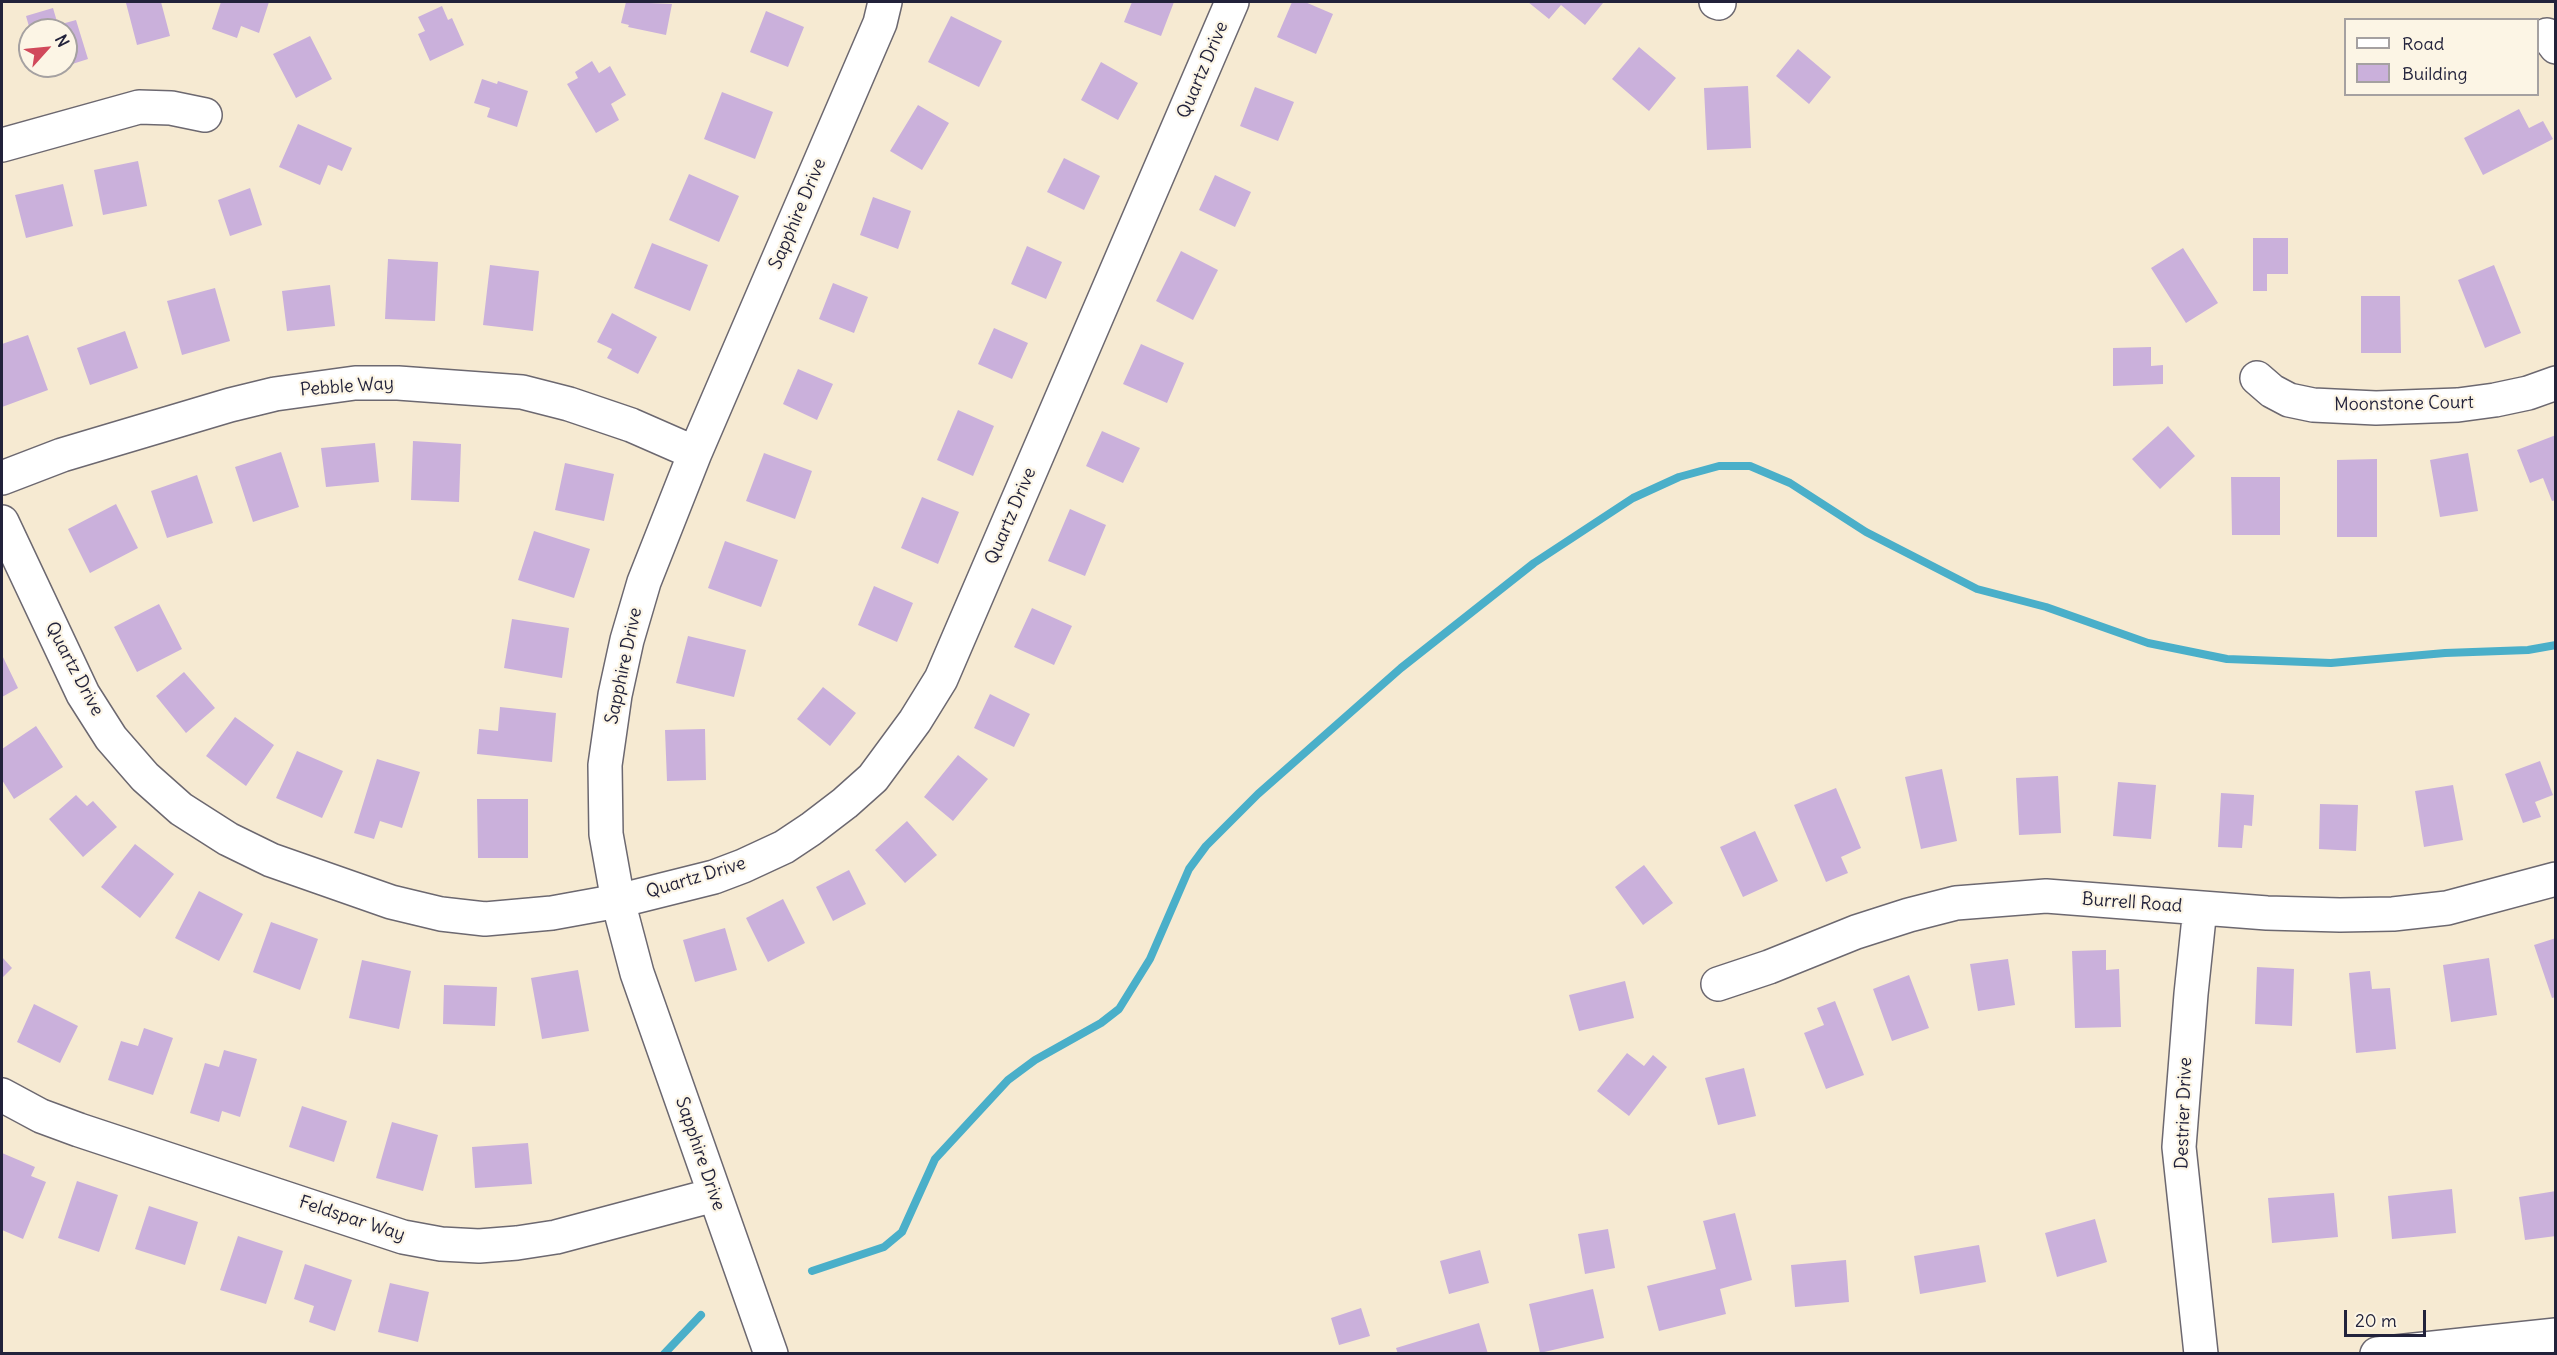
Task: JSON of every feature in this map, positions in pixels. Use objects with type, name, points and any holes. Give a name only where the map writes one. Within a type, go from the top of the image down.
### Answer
[{"type":"street","name":"Sapphire Drive","points":[[771,1353],[637,973],[618,901],[606,834],[605,765],[615,694],[627,640],[644,582],[694,453],[880,23],[885,2]]},
{"type":"street","name":"Quartz Drive","points":[[2,522],[83,694],[111,738],[145,777],[181,809],[228,839],[282,864],[391,902],[441,914],[484,919],[552,913],[618,901],[714,877],[783,846],[845,803],[873,778],[915,721],[941,679],[1232,2]]},
{"type":"street","points":[[2,145],[139,106],[171,108],[205,115]]},
{"type":"street","name":"Moonstone Court","points":[[2257,378],[2272,391],[2289,400],[2313,405],[2376,408],[2458,405],[2495,400],[2528,393],[2556,383]]},
{"type":"street","name":"Pebble Way","points":[[2,478],[62,455],[230,405],[275,394],[355,383],[441,385],[522,392],[568,404],[631,425],[694,453]]},
{"type":"street","name":"Burrell Road","points":[[1718,984],[1769,967],[1856,932],[1956,903],[2046,896],[2200,908],[2340,915],[2393,914],[2447,908],[2556,879]]},
{"type":"street","name":"Destrier Drive","points":[[2200,908],[2180,1147],[2201,1353]]},
{"type":"street","name":"Feldspar Way","points":[[2,1095],[40,1116],[79,1130],[403,1237],[441,1244],[479,1246],[518,1244],[556,1238],[714,1195]]},
{"type":"street","points":[[2377,1353],[2556,1335]]},
{"type":"building","points":[[161,2],[170,36],[137,45],[126,3]]},
{"type":"building","points":[[221,2],[269,2],[259,33],[241,26],[237,38],[212,29]]},
{"type":"building","points":[[626,2],[672,4],[666,35],[628,27],[629,25],[621,23]]},
{"type":"building","points":[[1132,2],[1174,2],[1161,36],[1124,22]]},
{"type":"building","points":[[1292,2],[1305,2],[1333,14],[1316,54],[1277,37]]},
{"type":"building","points":[[1528,2],[1603,3],[1585,25],[1561,5],[1549,19]]},
{"type":"building","points":[[442,6],[448,20],[452,18],[464,45],[430,61],[418,34],[425,31],[418,17]]},
{"type":"building","points":[[53,8],[56,18],[27,18],[26,16]]},
{"type":"building","points":[[766,11],[804,27],[788,67],[750,52]]},
{"type":"building","points":[[951,16],[1002,41],[979,87],[928,62]]},
{"type":"building","points":[[78,26],[88,59],[78,62]]},
{"type":"building","points":[[310,36],[332,79],[296,98],[273,54]]},
{"type":"building","points":[[1639,47],[1676,78],[1649,111],[1612,79]]},
{"type":"building","points":[[1798,49],[1831,77],[1809,104],[1776,76]]},
{"type":"building","points":[[592,61],[599,73],[610,66],[626,95],[611,104],[619,120],[596,133],[567,84],[578,78],[575,72]]},
{"type":"building","points":[[1101,62],[1138,83],[1118,120],[1081,100]]},
{"type":"building","points":[[482,79],[497,84],[498,81],[528,91],[517,127],[487,117],[490,108],[474,103]]},
{"type":"building","points":[[1748,86],[1751,148],[1707,150],[1704,88]]},
{"type":"building","points":[[1255,87],[1294,102],[1278,141],[1240,126]]},
{"type":"building","points":[[722,92],[773,112],[755,159],[704,139]]},
{"type":"building","points":[[918,105],[949,123],[922,170],[890,151]]},
{"type":"building","points":[[2519,109],[2529,128],[2543,121],[2553,139],[2483,175],[2464,138]]},
{"type":"building","points":[[298,124],[352,148],[342,171],[328,165],[320,185],[279,167]]},
{"type":"building","points":[[1064,158],[1100,176],[1084,210],[1047,192]]},
{"type":"building","points":[[138,161],[147,206],[103,215],[94,170]]},
{"type":"building","points":[[689,174],[739,196],[719,242],[669,220]]},
{"type":"building","points":[[1215,175],[1251,192],[1235,227],[1199,210]]},
{"type":"building","points":[[63,184],[73,226],[26,238],[15,195]]},
{"type":"building","points":[[250,188],[262,225],[230,236],[218,200]]},
{"type":"building","points":[[873,197],[911,211],[898,249],[860,235]]},
{"type":"building","points":[[2253,238],[2288,238],[2288,274],[2267,274],[2267,291],[2253,291]]},
{"type":"building","points":[[652,243],[708,265],[690,311],[634,288]]},
{"type":"building","points":[[1027,246],[1062,262],[1046,299],[1011,284]]},
{"type":"building","points":[[2183,248],[2218,303],[2186,323],[2151,268]]},
{"type":"building","points":[[1181,251],[1218,270],[1193,320],[1156,301]]},
{"type":"building","points":[[388,259],[438,262],[435,321],[385,319]]},
{"type":"building","points":[[490,265],[539,271],[533,331],[483,325]]},
{"type":"building","points":[[2494,265],[2521,333],[2485,348],[2458,280]]},
{"type":"building","points":[[833,283],[868,297],[854,333],[819,319]]},
{"type":"building","points":[[330,285],[335,326],[287,331],[282,291]]},
{"type":"building","points":[[215,288],[230,341],[182,355],[167,301]]},
{"type":"building","points":[[2361,296],[2400,296],[2401,353],[2361,353]]},
{"type":"building","points":[[612,313],[657,337],[638,374],[607,358],[612,349],[597,342]]},
{"type":"building","points":[[994,328],[1028,343],[1012,379],[978,364]]},
{"type":"building","points":[[125,331],[138,368],[90,385],[77,348]]},
{"type":"building","points":[[28,335],[48,390],[2,407],[2,344]]},
{"type":"building","points":[[1141,344],[1184,363],[1167,403],[1123,384]]},
{"type":"building","points":[[2151,347],[2151,366],[2163,365],[2163,384],[2113,386],[2113,348]]},
{"type":"building","points":[[798,369],[833,384],[817,420],[783,404]]},
{"type":"building","points":[[958,410],[994,426],[973,476],[937,460]]},
{"type":"building","points":[[2168,426],[2195,456],[2160,489],[2132,459]]},
{"type":"building","points":[[1102,431],[1140,448],[1123,483],[1086,466]]},
{"type":"building","points":[[2556,435],[2556,500],[2552,501],[2543,478],[2530,483],[2517,450]]},
{"type":"building","points":[[413,441],[461,444],[459,502],[411,500]]},
{"type":"building","points":[[375,443],[379,482],[326,487],[321,448]]},
{"type":"building","points":[[281,452],[299,507],[253,522],[235,467]]},
{"type":"building","points":[[764,453],[812,471],[795,519],[746,501]]},
{"type":"building","points":[[2468,453],[2478,511],[2440,517],[2430,460]]},
{"type":"building","points":[[2377,459],[2377,537],[2337,537],[2337,460]]},
{"type":"building","points":[[565,463],[614,474],[604,521],[555,510]]},
{"type":"building","points":[[197,475],[213,523],[167,538],[151,491]]},
{"type":"building","points":[[2231,477],[2280,477],[2280,535],[2232,535]]},
{"type":"building","points":[[922,497],[959,512],[938,564],[901,548]]},
{"type":"building","points":[[116,504],[138,548],[90,573],[68,529]]},
{"type":"building","points":[[1070,509],[1106,525],[1085,576],[1048,561]]},
{"type":"building","points":[[534,531],[590,549],[574,598],[518,580]]},
{"type":"building","points":[[725,541],[778,560],[761,607],[708,588]]},
{"type":"building","points":[[874,586],[913,603],[897,642],[858,625]]},
{"type":"building","points":[[159,604],[182,649],[137,672],[114,627]]},
{"type":"building","points":[[1032,608],[1072,626],[1054,665],[1014,647]]},
{"type":"building","points":[[512,619],[569,628],[562,678],[504,668]]},
{"type":"building","points":[[688,636],[746,650],[734,697],[676,683]]},
{"type":"building","points":[[2,655],[18,688],[2,697]]},
{"type":"building","points":[[184,672],[215,708],[186,733],[156,696]]},
{"type":"building","points":[[823,687],[856,713],[830,746],[797,719]]},
{"type":"building","points":[[990,694],[1030,714],[1014,747],[974,728]]},
{"type":"building","points":[[500,707],[556,713],[552,762],[477,754],[479,729],[498,731]]},
{"type":"building","points":[[235,717],[274,745],[246,786],[206,756]]},
{"type":"building","points":[[36,726],[63,767],[14,799],[2,780],[2,749]]},
{"type":"building","points":[[705,729],[706,780],[667,781],[665,730]]},
{"type":"building","points":[[297,751],[343,771],[322,818],[276,798]]},
{"type":"building","points":[[958,755],[988,779],[953,821],[924,797]]},
{"type":"building","points":[[377,759],[420,772],[402,828],[380,821],[374,839],[354,833]]},
{"type":"building","points":[[2540,761],[2553,795],[2535,802],[2541,817],[2523,823],[2505,774]]},
{"type":"building","points":[[1942,769],[1957,841],[1921,849],[1905,777]]},
{"type":"building","points":[[2058,776],[2061,833],[2019,835],[2016,778]]},
{"type":"building","points":[[2118,782],[2156,785],[2151,839],[2113,836]]},
{"type":"building","points":[[2453,785],[2463,840],[2424,847],[2415,791]]},
{"type":"building","points":[[1836,788],[1861,848],[1841,857],[1848,873],[1826,882],[1794,805]]},
{"type":"building","points":[[2221,793],[2254,795],[2252,826],[2244,825],[2242,848],[2218,847]]},
{"type":"building","points":[[76,795],[87,806],[93,801],[117,827],[83,857],[49,819]]},
{"type":"building","points":[[477,799],[528,799],[528,858],[478,858]]},
{"type":"building","points":[[2320,804],[2358,805],[2356,851],[2319,849]]},
{"type":"building","points":[[907,821],[937,855],[905,883],[875,850]]},
{"type":"building","points":[[1755,831],[1778,881],[1743,897],[1720,847]]},
{"type":"building","points":[[135,844],[174,874],[140,918],[101,887]]},
{"type":"building","points":[[1644,865],[1673,903],[1643,925],[1615,887]]},
{"type":"building","points":[[849,870],[866,904],[833,921],[816,887]]},
{"type":"building","points":[[199,891],[243,914],[219,961],[175,938]]},
{"type":"building","points":[[783,899],[805,943],[768,962],[746,918]]},
{"type":"building","points":[[271,922],[318,939],[300,990],[253,972]]},
{"type":"building","points":[[725,928],[737,970],[695,982],[683,940]]},
{"type":"building","points":[[2556,938],[2556,997],[2552,998],[2534,945]]},
{"type":"building","points":[[2106,950],[2106,970],[2119,969],[2121,1027],[2075,1028],[2072,951]]},
{"type":"building","points":[[2,957],[12,968],[2,978]]},
{"type":"building","points":[[2489,958],[2497,1015],[2451,1022],[2443,965]]},
{"type":"building","points":[[2008,959],[2015,1005],[1978,1011],[1970,964]]},
{"type":"building","points":[[362,960],[411,971],[399,1029],[349,1018]]},
{"type":"building","points":[[2257,967],[2294,969],[2292,1026],[2255,1024]]},
{"type":"building","points":[[578,970],[589,1031],[542,1039],[531,978]]},
{"type":"building","points":[[2370,971],[2372,989],[2390,988],[2396,1049],[2356,1053],[2349,973]]},
{"type":"building","points":[[1909,975],[1929,1028],[1892,1041],[1873,989]]},
{"type":"building","points":[[1625,981],[1634,1018],[1579,1031],[1569,995]]},
{"type":"building","points":[[444,985],[497,987],[495,1026],[443,1024]]},
{"type":"building","points":[[1835,1001],[1864,1075],[1826,1089],[1804,1033],[1824,1025],[1817,1008]]},
{"type":"building","points":[[34,1004],[78,1026],[60,1063],[17,1042]]},
{"type":"building","points":[[144,1028],[173,1038],[153,1095],[108,1080],[121,1041],[138,1046]]},
{"type":"building","points":[[224,1050],[257,1059],[240,1117],[222,1111],[219,1122],[190,1113],[205,1063],[219,1067]]},
{"type":"building","points":[[1627,1053],[1644,1066],[1653,1055],[1667,1067],[1629,1116],[1597,1091]]},
{"type":"building","points":[[1744,1068],[1756,1116],[1718,1125],[1705,1078]]},
{"type":"building","points":[[302,1106],[347,1121],[334,1162],[289,1147]]},
{"type":"building","points":[[392,1122],[438,1135],[423,1191],[376,1178]]},
{"type":"building","points":[[528,1143],[532,1184],[475,1188],[472,1147]]},
{"type":"building","points":[[2,1153],[35,1167],[31,1176],[46,1182],[23,1239],[2,1230]]},
{"type":"building","points":[[77,1181],[118,1195],[99,1252],[58,1238]]},
{"type":"building","points":[[2452,1189],[2456,1233],[2392,1239],[2388,1196]]},
{"type":"building","points":[[2556,1191],[2556,1236],[2525,1240],[2519,1197]]},
{"type":"building","points":[[2334,1193],[2338,1237],[2272,1243],[2268,1198]]},
{"type":"building","points":[[149,1206],[198,1222],[185,1265],[135,1249]]},
{"type":"building","points":[[1735,1213],[1752,1280],[1720,1289],[1726,1314],[1659,1331],[1647,1286],[1716,1269],[1703,1221]]},
{"type":"building","points":[[2095,1219],[2107,1262],[2057,1277],[2045,1233]]},
{"type":"building","points":[[1608,1229],[1615,1268],[1585,1274],[1578,1234]]},
{"type":"building","points":[[238,1236],[283,1251],[266,1304],[220,1290]]},
{"type":"building","points":[[1979,1245],[1986,1282],[1920,1294],[1914,1256]]},
{"type":"building","points":[[1480,1250],[1489,1283],[1449,1294],[1440,1261]]},
{"type":"building","points":[[1846,1260],[1849,1302],[1795,1307],[1791,1265]]},
{"type":"building","points":[[305,1264],[352,1280],[335,1331],[309,1322],[314,1306],[294,1299]]},
{"type":"building","points":[[390,1283],[429,1292],[418,1342],[378,1332]]},
{"type":"building","points":[[1593,1289],[1604,1338],[1540,1353],[1529,1304]]},
{"type":"building","points":[[1361,1308],[1370,1336],[1339,1345],[1331,1318]]},
{"type":"building","points":[[1479,1323],[1488,1354],[1398,1354],[1396,1348]]},
{"type":"waterway","points":[[812,1271],[884,1247],[902,1232],[935,1159],[1008,1080],[1035,1060],[1101,1023],[1119,1009],[1150,959],[1189,869],[1206,846],[1258,794],[1401,668],[1534,563],[1633,498],[1679,477],[1719,466],[1750,466],[1790,483],[1866,532],[1977,589],[2046,607],[2148,643],[2227,659],[2331,663],[2445,653],[2528,650],[2556,645]]},
{"type":"waterway","points":[[664,1354],[701,1315]]}]
